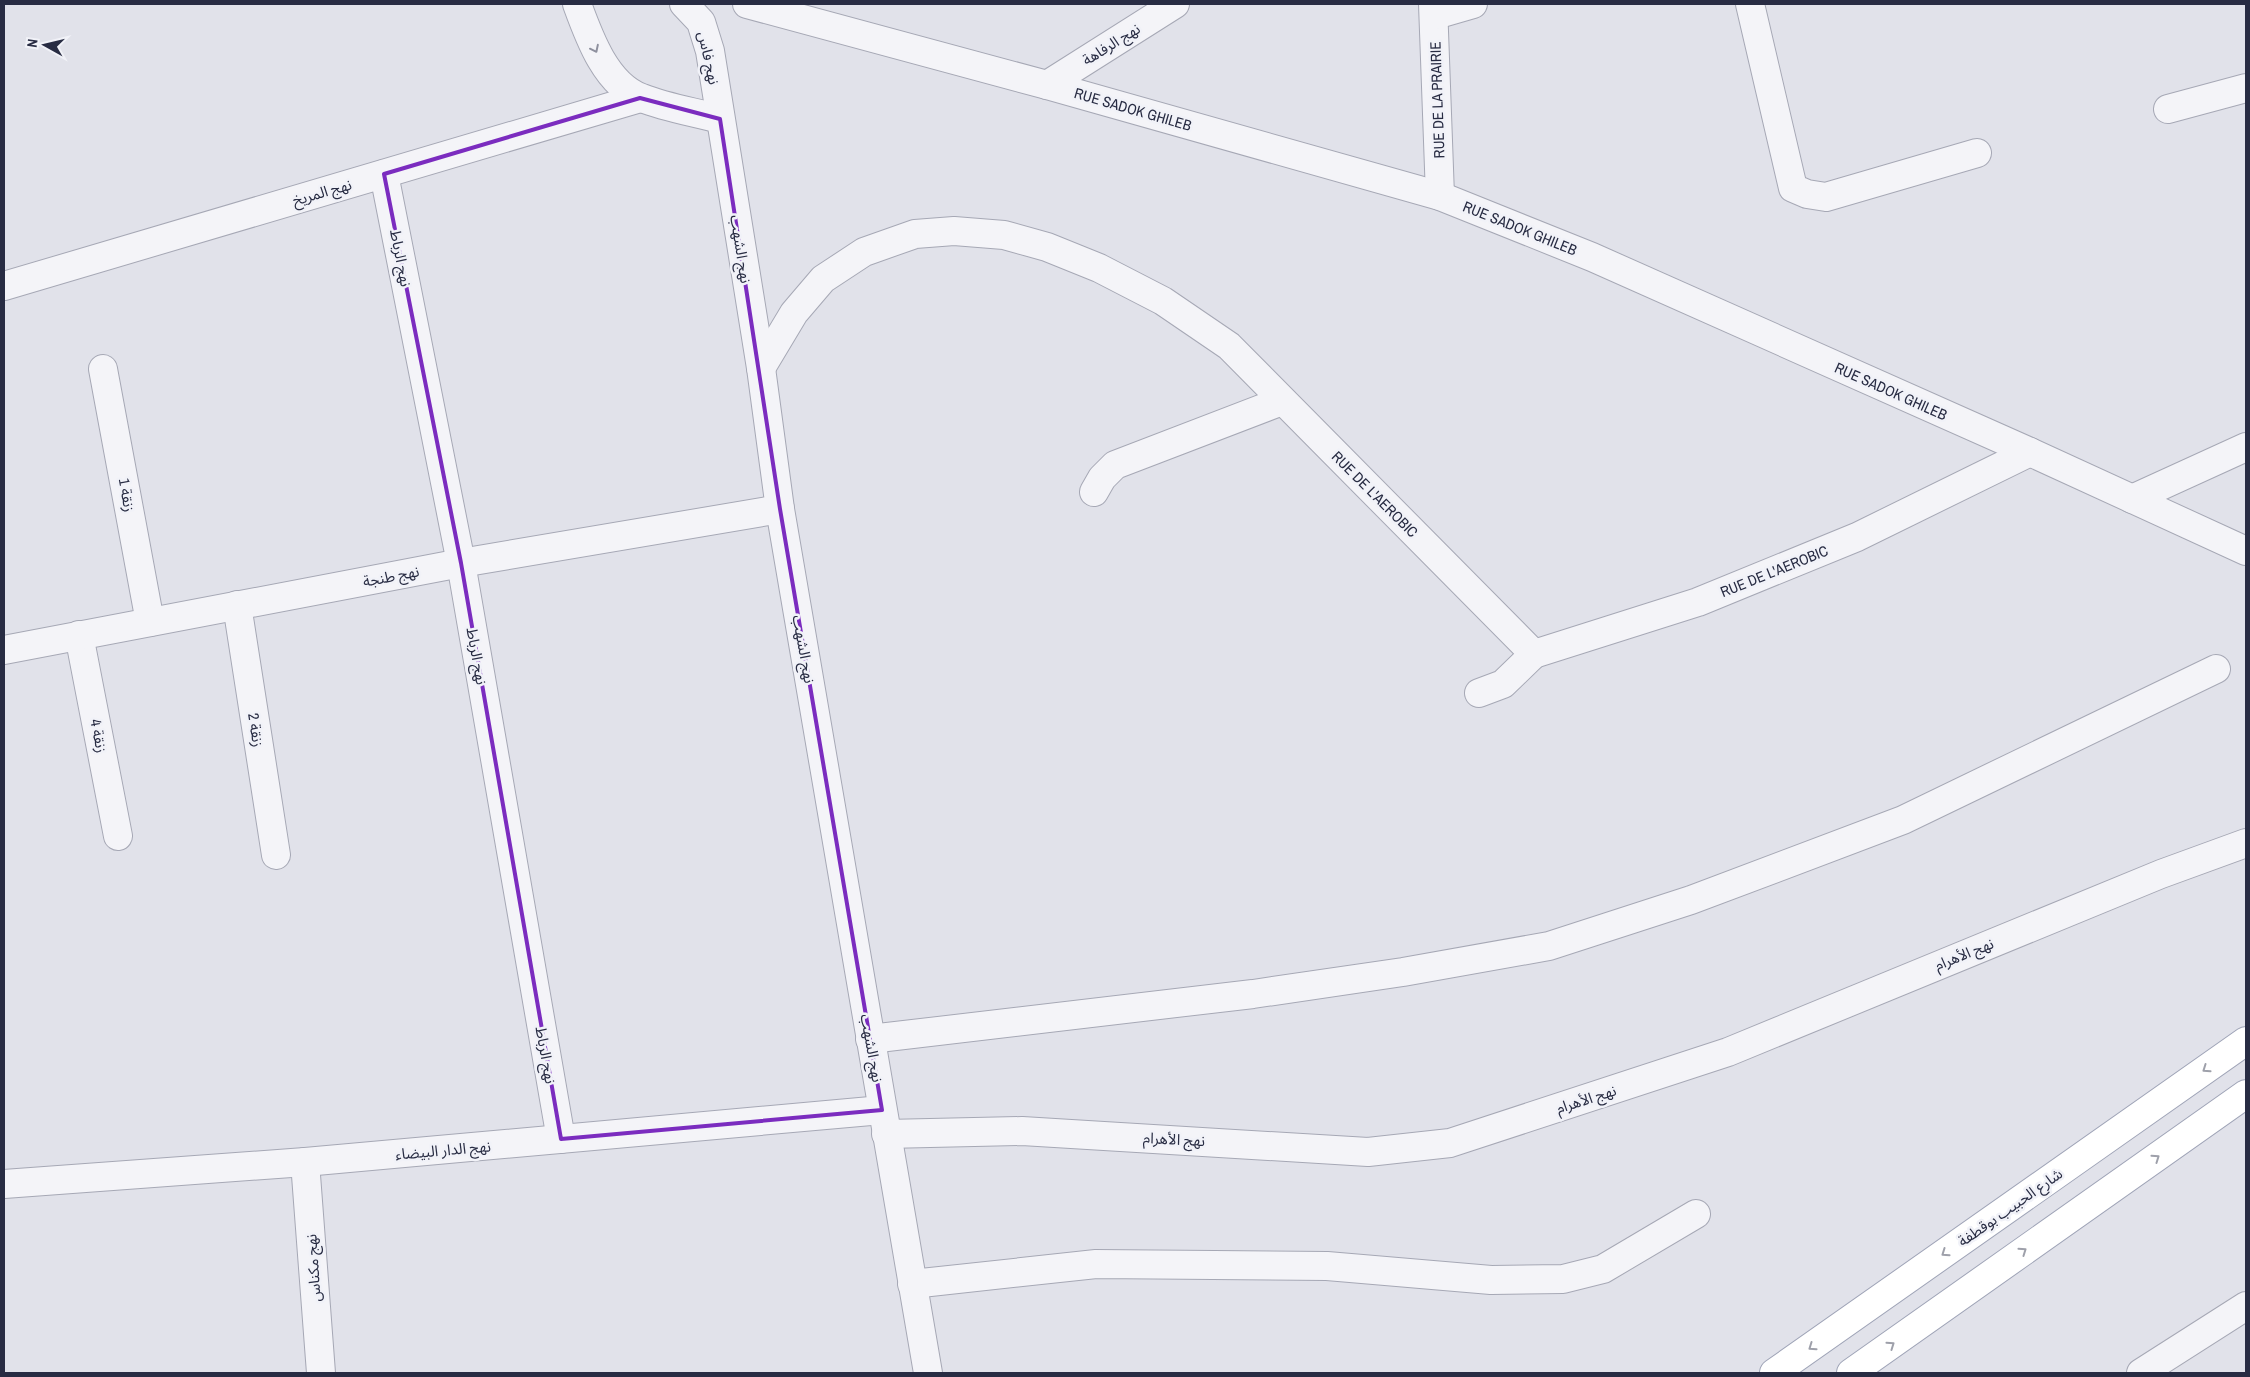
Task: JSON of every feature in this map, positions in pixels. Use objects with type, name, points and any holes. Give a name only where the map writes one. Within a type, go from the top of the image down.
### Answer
[{"type":"main road","name":"شارع الحبيب بوقطفة","points":[[1774,1373],[2246,1040]]},
{"type":"main road","points":[[1851,1373],[2246,1094]]},
{"type":"street","points":[[577,4],[600,60],[616,80],[640,98],[720,119]]},
{"type":"street","name":"نهج فاس","points":[[684,4],[701,22],[710,50],[720,119]]},
{"type":"street","name":"نهج الرفاهة","points":[[1047,85],[1175,4]]},
{"type":"street","points":[[1434,9],[1473,4]]},
{"type":"street","points":[[1750,4],[1793,188],[1807,194],[1826,197],[1977,153]]},
{"type":"street","name":"RUE SADOK GHILEB","points":[[752,5],[1047,85],[1440,196],[1592,257],[2030,452],[2246,552]]},
{"type":"street","name":"RUE DE LA PRAIRIE","points":[[1434,9],[1440,196]]},
{"type":"street","points":[[2168,109],[2246,88]]},
{"type":"street","name":"نهج المريخ","points":[[4,286],[640,98]]},
{"type":"street","name":"نهج الشهب","points":[[720,119],[760,368],[780,509],[928,1373]]},
{"type":"street","name":"نهج الرباط","points":[[384,174],[461,563],[561,1139]]},
{"type":"street","name":"RUE DE L'AEROBIC","points":[[760,368],[794,313],[823,279],[864,252],[914,234],[954,231],[1004,235],[1047,247],[1099,268],[1163,301],[1230,346],[1534,654],[1698,602],[1857,537],[2030,452]]},
{"type":"street","name":"زنقة 1","points":[[104,369],[150,622]]},
{"type":"street","points":[[1094,492],[1102,478],[1116,465],[1282,400]]},
{"type":"street","points":[[2132,499],[2246,447]]},
{"type":"street","name":"نهج طنجة","points":[[4,650],[461,563],[780,509]]},
{"type":"street","name":"زنقة 2","points":[[237,605],[276,855]]},
{"type":"street","name":"زنقة 4","points":[[79,635],[118,836]]},
{"type":"street","points":[[1479,693],[1503,684],[1534,654]]},
{"type":"street","points":[[870,1039],[1253,994],[1403,972],[1549,946],[1691,900],[1902,820],[2216,668]]},
{"type":"street","name":"نهج الأهرام","points":[[884,1122],[1368,1152],[1450,1143],[1728,1052],[2161,874],[2246,843]]},
{"type":"street","name":"نهج الدار البيضاء","points":[[4,1184],[305,1162],[561,1139],[884,1122]]},
{"type":"street","name":"نهج مكناس","points":[[305,1162],[320,1373]]},
{"type":"street","points":[[912,1284],[1096,1264],[1328,1266],[1492,1280],[1563,1279],[1603,1269],[1696,1214]]},
{"type":"street","points":[[2142,1373],[2246,1306]]},
{"type":"highlighted area","points":[[640,98],[720,119],[780,509],[882,1110],[561,1139],[461,563],[384,174]]}]
